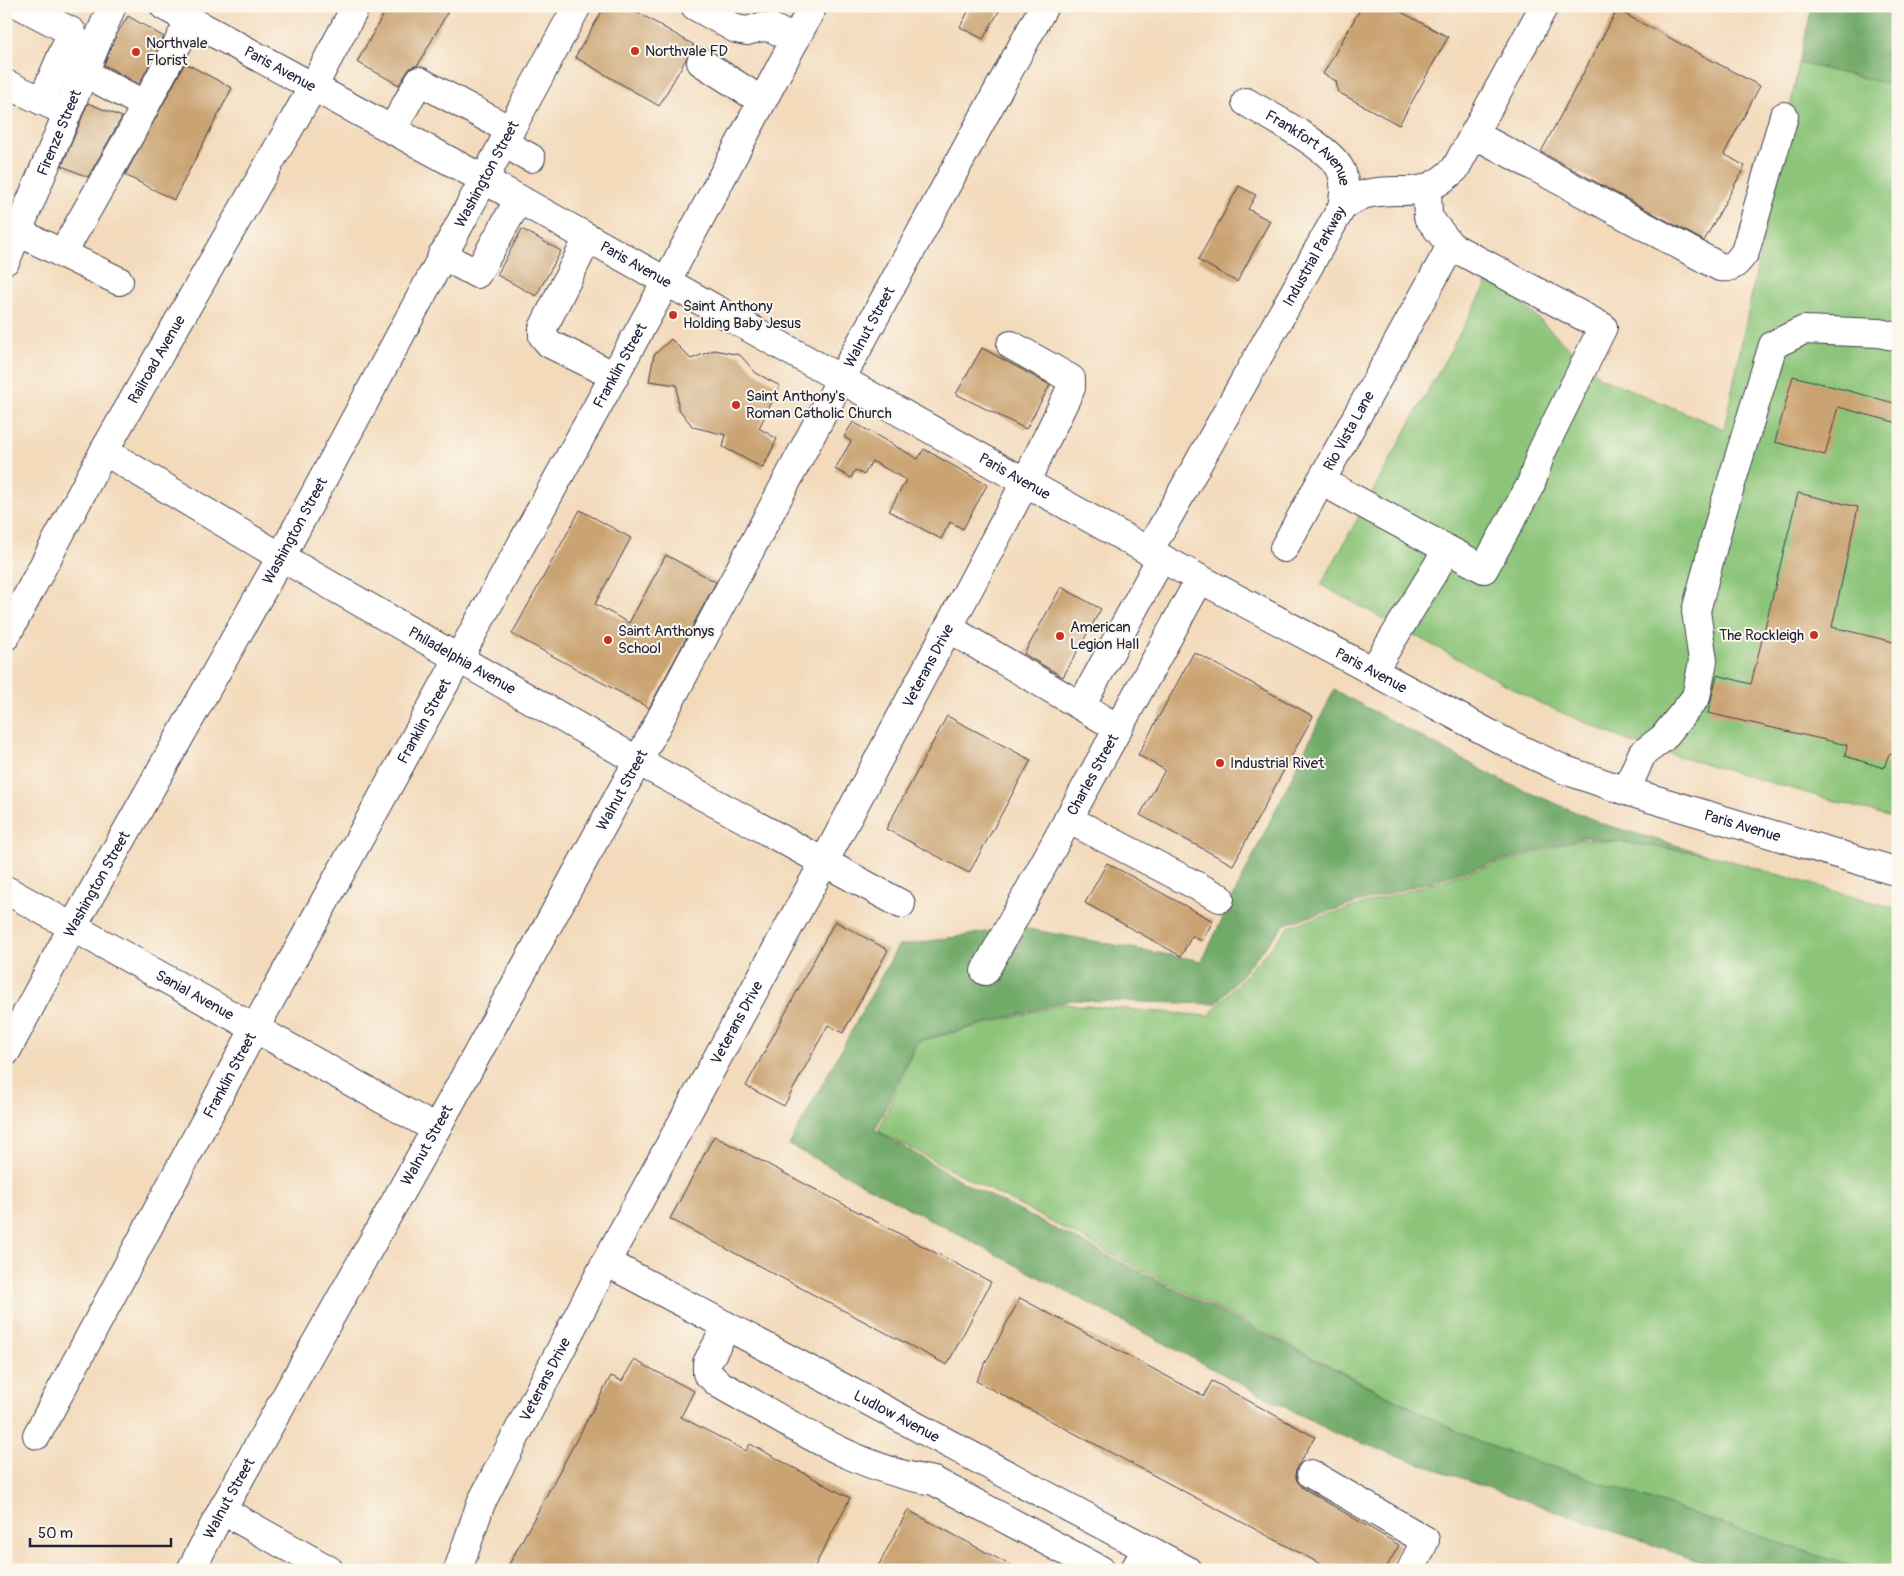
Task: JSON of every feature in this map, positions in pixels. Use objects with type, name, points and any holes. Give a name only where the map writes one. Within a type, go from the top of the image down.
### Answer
[{"type":"street","points":[[6,12],[10,6]]},
{"type":"street","points":[[22,6],[72,32],[42,100]]},
{"type":"street","name":"Firenze Street","points":[[6,260],[112,6]]},
{"type":"street","name":"Paris Avenue","points":[[164,6],[483,179],[1200,579],[1507,742],[1565,770],[1626,791],[1898,872]]},
{"type":"street","name":"Railroad Avenue","points":[[6,636],[104,451],[313,87],[356,6]]},
{"type":"street","name":"Washington Street","points":[[6,1052],[72,928],[280,557],[577,6]]},
{"type":"street","points":[[695,6],[736,29],[747,31],[761,27],[772,28],[795,40]]},
{"type":"street","name":"Franklin Street","points":[[36,1435],[255,1028],[615,376],[813,6]]},
{"type":"street","points":[[1451,246],[1428,217],[1427,190],[1440,183],[1455,169],[1544,6]]},
{"type":"street","name":"Walnut Street","points":[[191,1570],[222,1510],[436,1129],[638,761],[1042,7]]},
{"type":"street","points":[[62,254],[190,20]]},
{"type":"street","points":[[701,62],[762,101]]},
{"type":"street","points":[[85,72],[145,105]]},
{"type":"street","points":[[392,130],[419,81],[506,137],[531,158]]},
{"type":"street","points":[[6,84],[68,112]]},
{"type":"street","name":"Frankfort Avenue","points":[[1246,102],[1329,153],[1342,171],[1345,188],[1342,207]]},
{"type":"street","points":[[1474,134],[1720,267],[1727,268],[1736,265],[1744,252],[1784,116]]},
{"type":"street","name":"Industrial Parkway","points":[[1081,706],[1155,554],[1342,207],[1364,194],[1427,190]]},
{"type":"street","points":[[442,255],[477,274],[519,199]]},
{"type":"street","points":[[18,232],[119,281]]},
{"type":"street","points":[[588,238],[543,328],[543,336],[550,344],[615,376]]},
{"type":"street","name":"Rio Vista Lane","points":[[1451,246],[1603,327],[1541,454],[1531,484],[1484,569],[1321,482],[1451,246]]},
{"type":"street","points":[[1626,791],[1642,754],[1663,738],[1696,697],[1703,661],[1696,611],[1720,520],[1773,345],[1804,330],[1879,333],[1898,337]]},
{"type":"street","name":"Veterans Drive","points":[[460,1569],[481,1503],[606,1262],[823,864],[1026,481],[1070,388],[1070,379],[1010,345]]},
{"type":"street","name":"Philadelphia Avenue","points":[[104,451],[280,557],[638,761],[823,864],[901,904]]},
{"type":"street","points":[[1284,548],[1321,482]]},
{"type":"street","points":[[1373,671],[1447,550]]},
{"type":"street","name":"Charles Street","points":[[985,971],[1200,579]]},
{"type":"street","points":[[948,628],[1118,728]]},
{"type":"street","points":[[1068,819],[1220,898]]},
{"type":"street","name":"Sanial Avenue","points":[[6,890],[436,1129]]},
{"type":"street","name":"Ludlow Avenue","points":[[606,1262],[954,1447],[1140,1559],[1187,1570]]},
{"type":"street","points":[[727,1326],[707,1363],[707,1373],[719,1384],[873,1465],[912,1478],[934,1481],[1101,1570]]},
{"type":"street","points":[[934,1481],[954,1447]]},
{"type":"street","points":[[1311,1474],[1425,1540],[1411,1570]]},
{"type":"street","points":[[222,1510],[329,1570]]},
{"type":"green space","points":[[1812,6],[1898,6],[1898,86],[1799,63]]},
{"type":"green space","points":[[1799,63],[1898,86],[1898,819],[1632,743],[1540,703],[1321,585],[1492,275],[1600,377],[1724,429]]},
{"type":"green space","points":[[1334,690],[1503,781],[1606,825],[1707,854],[1583,837],[1285,924],[1216,1004],[1072,1000],[917,1041],[875,1130],[970,1186],[1481,1443],[1861,1570],[1724,1570],[1336,1434],[789,1145],[898,946],[1018,927],[1202,961]]},
{"type":"green space","points":[[1581,839],[1649,845],[1707,854],[1898,909],[1898,1570],[1861,1570],[1481,1443],[1144,1271],[878,1131],[917,1042],[1064,1004],[1208,1016],[1290,926]]},
{"type":"building","points":[[388,6],[451,6],[418,65],[410,68],[399,85],[357,62]]},
{"type":"building","name":"Northvale FD","points":[[605,6],[627,6],[694,45],[659,106],[575,57]]},
{"type":"building","points":[[971,6],[1002,6],[983,39],[960,27]]},
{"type":"building","points":[[1362,6],[1390,6],[1448,37],[1399,125],[1338,92],[1336,81],[1323,74]]},
{"type":"building","points":[[1617,10],[1760,86],[1724,154],[1745,166],[1704,241],[1541,152]]},
{"type":"building","name":"Northvale Florist","points":[[128,16],[164,37],[139,84],[104,65],[117,34]]},
{"type":"building","points":[[185,63],[232,88],[174,200],[125,175]]},
{"type":"building","points":[[88,103],[122,117],[88,177],[62,166]]},
{"type":"building","points":[[1239,186],[1256,195],[1248,209],[1270,221],[1237,282],[1198,260]]},
{"type":"building","points":[[522,229],[561,251],[536,296],[497,275]]},
{"type":"building","points":[[671,339],[691,359],[714,350],[740,355],[756,373],[780,386],[759,428],[777,439],[763,468],[723,447],[726,435],[693,427],[678,408],[677,385],[649,381],[654,355]]},
{"type":"building","points":[[982,348],[1050,385],[1026,429],[956,394]]},
{"type":"building","points":[[1793,376],[1898,404],[1898,423],[1838,407],[1825,455],[1775,442]]},
{"type":"building","points":[[853,422],[918,459],[924,449],[987,485],[963,529],[950,522],[941,539],[889,511],[906,480],[872,461],[864,475],[855,470],[851,478],[835,469],[851,441],[844,437]]},
{"type":"building","name":"The Rockleigh","points":[[1798,493],[1858,507],[1832,627],[1898,643],[1898,756],[1889,754],[1884,768],[1845,756],[1847,745],[1708,713],[1717,675],[1751,684]]},
{"type":"building","points":[[580,510],[631,538],[595,604],[629,623],[666,555],[716,582],[649,708],[512,634]]},
{"type":"building","name":"American Legion Hall","points":[[1061,587],[1101,609],[1063,677],[1024,654]]},
{"type":"building","name":"Industrial Rivet","points":[[1194,652],[1313,716],[1233,865],[1140,815],[1165,770],[1138,755]]},
{"type":"building","points":[[947,716],[1031,760],[969,873],[886,829]]},
{"type":"building","points":[[1107,863],[1213,921],[1202,941],[1192,936],[1181,956],[1085,903]]},
{"type":"building","points":[[835,921],[888,950],[843,1033],[828,1025],[784,1106],[746,1086]]},
{"type":"building","points":[[714,1136],[991,1282],[947,1365],[670,1219]]},
{"type":"building","points":[[1020,1298],[1204,1396],[1212,1381],[1315,1437],[1297,1467],[1295,1474],[1297,1481],[1303,1488],[1399,1545],[1385,1570],[1332,1570],[976,1381]]},
{"type":"building","points":[[634,1360],[694,1391],[681,1417],[746,1451],[750,1444],[850,1498],[813,1570],[506,1570],[611,1376],[622,1381]]},
{"type":"building","points":[[908,1510],[1019,1570],[876,1570]]},
{"type":"place","name":"Northvale FD","points":[[635,51]]},
{"type":"place","name":"Northvale Florist","points":[[136,52]]},
{"type":"place","name":"Saint Anthony Holding Baby Jesus","points":[[673,315]]},
{"type":"place","name":"Saint Anthony's Roman Catholic Church","points":[[736,405]]},
{"type":"place","name":"The Rockleigh","points":[[1814,635]]},
{"type":"place","name":"American Legion Hall","points":[[1060,636]]},
{"type":"place","name":"Saint Anthonys School","points":[[608,640]]},
{"type":"place","name":"Industrial Rivet","points":[[1220,763]]}]
